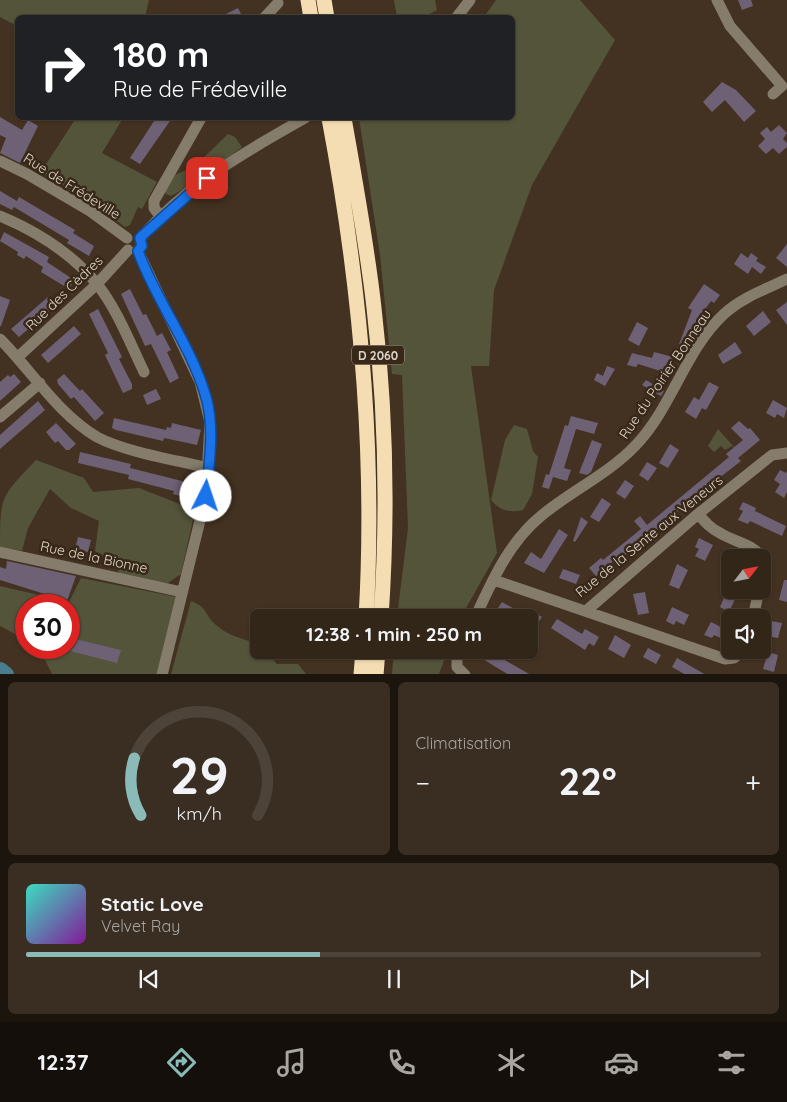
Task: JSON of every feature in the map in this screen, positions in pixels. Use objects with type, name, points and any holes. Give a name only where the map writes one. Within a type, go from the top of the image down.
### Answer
[{"type":"highway","points":[[308,0],[310,15]]},
{"type":"highway","points":[[324,0],[326,15]]},
{"type":"highway","name":"D 2060","points":[[329,120],[354,264],[366,382],[370,514],[366,594],[371,609]]},
{"type":"highway","name":"D 2060","points":[[344,120],[365,234],[374,309],[383,433],[382,595],[376,609]]},
{"type":"highway","points":[[361,674],[362,659]]},
{"type":"highway","points":[[376,674],[377,659]]},
{"type":"street","points":[[458,15],[470,0]]},
{"type":"street","points":[[718,0],[730,26],[782,86],[773,94]]},
{"type":"street","points":[[267,15],[278,3]]},
{"type":"street","points":[[161,217],[154,208],[154,201],[200,120]]},
{"type":"street","points":[[162,674],[203,509],[208,468],[210,422],[206,398],[179,334],[131,246],[142,244],[140,238],[161,217],[220,168],[301,120]]},
{"type":"street","name":"Rue de Frédeville","points":[[0,160],[90,211],[131,246]]},
{"type":"street","points":[[0,216],[39,236],[60,250],[97,284],[119,321],[144,372]]},
{"type":"street","name":"Rue des Cèdres","points":[[18,357],[97,284],[131,246]]},
{"type":"street","name":"Rue du Poirier Bonneau","points":[[480,609],[509,550],[527,528],[542,515],[610,470],[637,445],[706,335],[724,314],[747,298],[787,279]]},
{"type":"street","points":[[0,339],[75,421],[98,437],[124,447],[208,468]]},
{"type":"street","points":[[0,417],[40,383]]},
{"type":"street","name":"Rue de la Sente aux Veneurs","points":[[494,580],[586,612],[698,514],[772,455],[781,452],[787,453]]},
{"type":"street","points":[[698,514],[706,524],[721,534],[754,549]]},
{"type":"street","name":"Rue de la Bionne","points":[[0,552],[182,592]]},
{"type":"street","points":[[586,612],[721,658]]},
{"type":"street","points":[[457,659],[457,667],[465,674]]},
{"type":"green space","points":[[0,0],[149,0],[145,15],[15,15],[15,25],[0,17]]},
{"type":"green space","points":[[394,0],[435,0],[437,10],[428,15],[397,15]]},
{"type":"green space","points":[[496,0],[580,0],[615,40],[532,185],[494,290],[489,366],[471,366],[497,553],[466,609],[398,609],[408,528],[402,375],[392,374],[380,255],[359,120],[515,120],[515,15],[485,15]]},
{"type":"green space","points":[[75,120],[122,120],[102,153],[157,182],[142,209],[138,207],[130,225],[125,227],[87,199],[42,173]]},
{"type":"green space","points":[[228,134],[235,137],[242,147],[191,185],[171,196],[164,193],[175,175],[192,167],[194,170],[202,164],[200,161]]},
{"type":"green space","points":[[514,425],[527,429],[533,451],[538,457],[532,494],[523,510],[514,511],[502,509],[491,500],[505,440]]},
{"type":"green space","points":[[718,429],[749,464],[732,446],[725,450],[721,446],[714,452],[708,446]]},
{"type":"green space","points":[[36,460],[84,478],[93,492],[139,488],[195,510],[181,574],[168,583],[123,580],[113,561],[95,551],[99,521],[71,508],[50,489],[28,528],[22,551],[0,547],[2,506],[5,498],[9,490]]},
{"type":"green space","points":[[81,578],[177,597],[158,674],[52,674],[44,659],[80,659],[80,594],[73,594]]},
{"type":"green space","points":[[0,586],[34,594],[15,594],[15,634],[0,626]]},
{"type":"green space","points":[[191,601],[201,606],[212,621],[221,629],[236,637],[250,641],[250,659],[273,659],[277,664],[298,664],[306,674],[171,674]]},
{"type":"green space","points":[[393,659],[445,659],[439,674],[392,674]]},
{"type":"building","points":[[738,0],[751,0],[753,6],[742,10]]},
{"type":"building","points":[[238,8],[242,15],[224,15]]},
{"type":"building","points":[[722,82],[736,90],[756,111],[744,122],[725,100],[712,112],[703,102]]},
{"type":"building","points":[[0,117],[22,130],[28,120],[38,126],[20,163],[0,153],[6,138],[0,135]]},
{"type":"building","points":[[155,120],[171,120],[140,164],[130,158]]},
{"type":"building","points":[[779,125],[787,133],[783,139],[787,143],[787,147],[779,154],[773,148],[766,154],[758,146],[765,139],[760,133],[767,127],[771,132]]},
{"type":"building","points":[[0,191],[17,201],[19,197],[75,230],[73,233],[94,246],[89,256],[67,243],[69,240],[14,207],[12,210],[0,204]]},
{"type":"building","points":[[4,232],[49,257],[47,262],[74,280],[69,289],[41,272],[43,267],[26,256],[24,259],[17,255],[18,252],[0,241]]},
{"type":"building","points":[[787,244],[787,267],[776,258]]},
{"type":"building","points":[[741,253],[748,258],[751,253],[758,258],[756,261],[766,267],[761,274],[752,267],[748,274],[734,264]]},
{"type":"building","points":[[704,284],[720,295],[714,303],[711,301],[700,316],[693,332],[697,334],[683,355],[676,352],[692,310],[688,308]]},
{"type":"building","points":[[130,289],[143,315],[146,314],[157,336],[162,333],[171,350],[167,352],[179,378],[170,383],[151,344],[145,346],[121,294]]},
{"type":"building","points":[[0,296],[10,300],[1,326],[0,326]]},
{"type":"building","points":[[48,297],[56,305],[19,337],[11,329]]},
{"type":"building","points":[[787,302],[787,325],[776,310]]},
{"type":"building","points":[[98,309],[122,357],[119,359],[132,384],[132,389],[123,393],[105,355],[108,353],[89,314]]},
{"type":"building","points":[[763,311],[771,322],[754,336],[746,326]]},
{"type":"building","points":[[637,322],[648,328],[639,346],[628,340]]},
{"type":"building","points":[[74,326],[81,334],[48,363],[41,355]]},
{"type":"building","points":[[735,342],[742,353],[723,364],[718,355]]},
{"type":"building","points":[[654,352],[673,357],[667,373],[638,364],[636,367],[627,365],[632,353],[652,358]]},
{"type":"building","points":[[607,366],[615,369],[605,386],[594,380],[597,373],[603,376]]},
{"type":"building","points":[[14,374],[21,382],[0,401],[0,382],[8,375],[10,377]]},
{"type":"building","points":[[64,374],[80,391],[82,389],[104,413],[95,421],[74,397],[71,399],[58,384],[57,380]]},
{"type":"building","points":[[646,380],[664,391],[661,396],[642,385]]},
{"type":"building","points":[[709,382],[719,387],[706,410],[702,408],[696,419],[685,412],[694,397],[699,400]]},
{"type":"building","points":[[156,389],[161,399],[147,405],[143,395]]},
{"type":"building","points":[[773,400],[787,408],[784,418],[777,414],[775,418],[766,413]]},
{"type":"building","points":[[38,401],[45,410],[0,449],[0,435]]},
{"type":"building","points":[[632,415],[641,419],[637,427],[628,423]]},
{"type":"building","points":[[571,416],[598,423],[594,434],[576,429],[564,468],[571,470],[567,481],[553,477],[549,489],[542,487],[546,474],[549,475],[565,425],[568,426]]},
{"type":"building","points":[[114,418],[166,430],[167,427],[171,428],[172,423],[201,430],[197,445],[164,438],[163,441],[116,430],[112,428]]},
{"type":"building","points":[[739,421],[748,429],[750,428],[760,440],[738,458],[741,461],[697,495],[699,497],[675,514],[676,516],[619,560],[617,558],[596,576],[589,568],[601,558],[603,560],[641,529],[634,521],[640,516],[647,525],[729,457],[726,454],[743,440],[731,428]]},
{"type":"building","points":[[56,423],[76,444],[69,450],[66,450],[58,441],[55,443],[46,432]]},
{"type":"building","points":[[592,440],[602,444],[591,472],[587,475],[579,473]]},
{"type":"building","points":[[670,444],[679,450],[668,468],[659,463]]},
{"type":"building","points":[[80,452],[131,464],[130,468],[191,484],[188,498],[173,494],[174,491],[128,479],[129,475],[78,463]]},
{"type":"building","points":[[647,462],[657,468],[648,481],[639,475]]},
{"type":"building","points":[[780,470],[786,473],[787,471],[787,492],[784,498],[775,492],[780,484],[774,480]]},
{"type":"building","points":[[625,480],[634,486],[625,499],[616,493]]},
{"type":"building","points":[[602,498],[611,504],[599,522],[590,517]]},
{"type":"building","points":[[743,502],[756,508],[755,511],[786,526],[782,536],[750,521],[748,524],[738,520],[743,511],[739,509]]},
{"type":"building","points":[[581,517],[588,522],[575,542],[573,541]]},
{"type":"building","points":[[559,529],[568,535],[544,573],[524,563],[531,552],[541,559]]},
{"type":"building","points":[[78,537],[91,540],[88,552],[75,549]]},
{"type":"building","points":[[699,538],[713,545],[705,561],[695,556],[699,549],[695,547]]},
{"type":"building","points":[[7,561],[76,576],[70,594],[45,594],[0,580],[0,567],[6,569]]},
{"type":"building","points":[[677,564],[688,570],[679,589],[669,585]]},
{"type":"building","points":[[563,569],[580,575],[576,584],[559,578]]},
{"type":"building","points":[[784,580],[787,580],[787,602],[779,600]]},
{"type":"building","points":[[645,592],[649,613],[638,615],[633,594]]},
{"type":"building","points":[[723,599],[735,599],[730,609],[720,607]]},
{"type":"building","points":[[502,602],[515,609],[497,609]]},
{"type":"building","points":[[672,607],[689,615],[684,625],[676,621],[674,625],[666,621]]},
{"type":"building","points":[[538,615],[542,617],[538,623]]},
{"type":"building","points":[[557,619],[582,634],[585,629],[599,637],[594,646],[589,643],[585,650],[551,628]]},
{"type":"building","points":[[771,621],[782,623],[778,638],[771,637]]},
{"type":"building","points":[[711,622],[721,627],[721,638],[714,635],[712,638],[704,635]]},
{"type":"building","points":[[615,635],[631,645],[624,658],[608,649]]},
{"type":"building","points":[[80,640],[121,650],[117,663],[80,654]]},
{"type":"building","points":[[648,648],[661,655],[656,664],[643,657]]},
{"type":"building","points":[[771,653],[778,655],[774,672],[763,669],[766,659],[771,659]]},
{"type":"building","points":[[677,658],[704,674],[684,674],[672,667]]},
{"type":"building","points":[[483,659],[503,659],[529,674],[507,674]]},
{"type":"waterway","points":[[0,671],[4,674]]},
{"type":"route","points":[[206,496],[210,449],[210,422],[206,398],[179,334],[138,251],[142,246],[140,238],[161,217],[207,178]]}]
